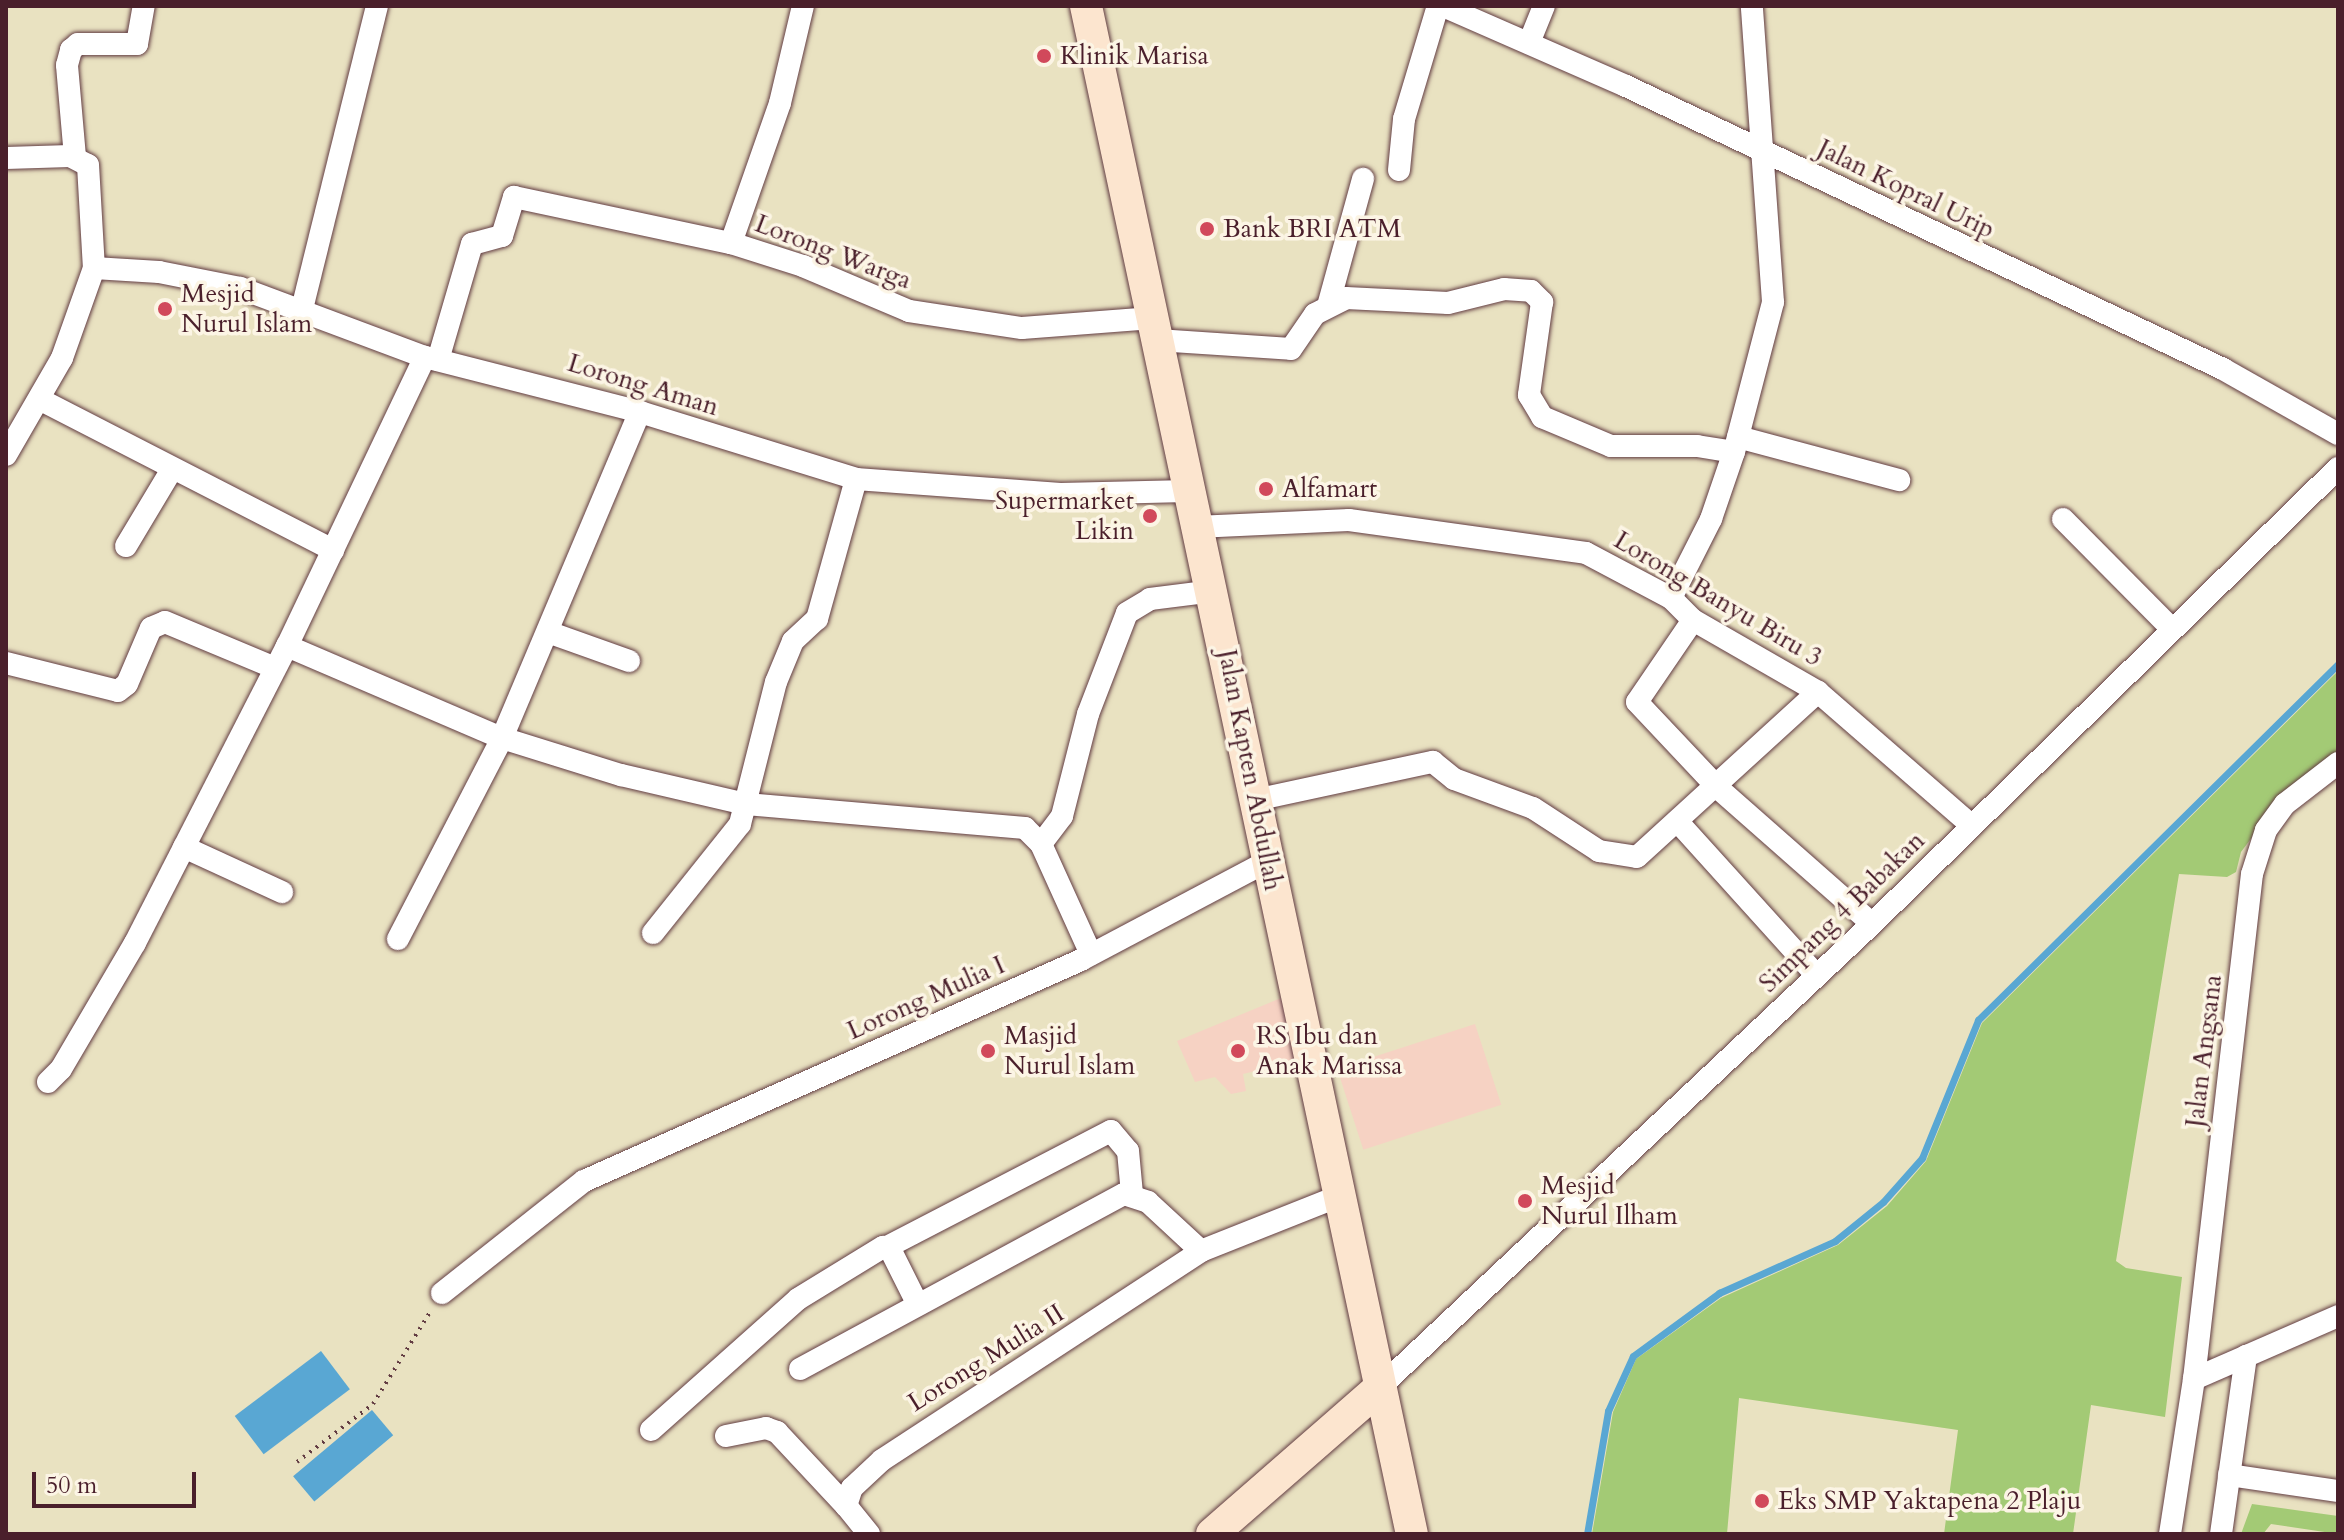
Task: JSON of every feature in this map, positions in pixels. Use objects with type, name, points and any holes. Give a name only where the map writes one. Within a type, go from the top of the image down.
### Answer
[{"type":"main road","name":"Jalan Kapten Abdullah","points":[[1086,6],[1188,491],[1213,591],[1337,1197],[1412,1534]]},
{"type":"main road","points":[[1212,1534],[1378,1389]]},
{"type":"street","points":[[6,455],[12,430],[39,399],[62,358],[94,268],[91,173],[75,157],[67,65],[71,50],[78,44],[137,44],[144,6]]},
{"type":"street","points":[[301,313],[377,6]]},
{"type":"street","points":[[731,243],[780,103],[803,6]]},
{"type":"street","points":[[1399,170],[1404,119],[1441,6]]},
{"type":"street","name":"Jalan Kopral Urip","points":[[1441,6],[1759,149],[2223,369],[2338,434]]},
{"type":"street","points":[[1529,43],[1544,6]]},
{"type":"street","points":[[1671,598],[1711,519],[1736,445],[1773,302],[1759,149],[1752,6]]},
{"type":"street","points":[[6,158],[75,157]]},
{"type":"street","points":[[1328,306],[1363,179]]},
{"type":"street","name":"Lorong Warga","points":[[431,359],[472,244],[502,236],[514,197],[731,243],[803,266],[885,305],[957,320],[1022,328],[1155,329],[1291,349],[1310,320],[1328,306]]},
{"type":"street","name":"Lorong Aman","points":[[94,268],[204,279],[431,359],[640,412],[856,479],[1060,494],[1188,491]]},
{"type":"street","points":[[1328,306],[1358,297],[1448,303],[1504,289],[1528,291],[1541,299],[1528,389],[1533,407],[1542,417],[1611,446],[1736,445],[1899,480]]},
{"type":"street","points":[[48,1082],[61,1069],[135,943],[431,359]]},
{"type":"street","points":[[39,399],[333,550]]},
{"type":"street","points":[[398,939],[502,738],[640,412]]},
{"type":"street","name":"Simpang 4 Babakan","points":[[1378,1389],[1872,924],[2171,628],[2338,468]]},
{"type":"street","points":[[126,546],[172,469]]},
{"type":"street","points":[[653,933],[737,831],[776,682],[793,641],[817,619],[856,479]]},
{"type":"street","points":[[2063,519],[2171,628]]},
{"type":"street","name":"Lorong Banyu Biru 3","points":[[1196,527],[1349,520],[1428,528],[1495,543],[1547,545],[1586,553],[1671,598],[1693,620],[1818,692],[1972,826]]},
{"type":"street","points":[[1041,844],[1062,816],[1088,714],[1127,613],[1150,599],[1213,591]]},
{"type":"street","points":[[1693,620],[1637,702],[1718,788],[1872,924]]},
{"type":"street","points":[[6,663],[118,691],[127,684],[151,628],[165,622],[275,668]]},
{"type":"street","points":[[548,632],[629,661]]},
{"type":"street","points":[[287,646],[502,738],[621,775],[746,804],[1025,828],[1041,844],[1091,954]]},
{"type":"street","points":[[1255,800],[1433,762],[1454,779],[1533,808],[1599,851],[1637,857],[1718,788],[1818,692]]},
{"type":"street","name":"Jalan Angsana","points":[[2170,1534],[2194,1379],[2258,848],[2285,804],[2338,763]]},
{"type":"street","points":[[1678,822],[1817,976]]},
{"type":"street","points":[[184,847],[282,892]]},
{"type":"street","name":"Lorong Mulia I","points":[[442,1293],[600,1173],[1091,954],[1268,861]]},
{"type":"street","points":[[651,1430],[798,1299],[887,1247],[1111,1131],[1128,1151],[1132,1194]]},
{"type":"street","points":[[1132,1194],[1148,1202],[1201,1251]]},
{"type":"street","points":[[800,1369],[1029,1242],[1132,1194]]},
{"type":"street","name":"Lorong Mulia II","points":[[846,1506],[852,1488],[882,1460],[1201,1251],[1337,1197]]},
{"type":"street","points":[[887,1247],[917,1303]]},
{"type":"street","points":[[2194,1379],[2338,1316]]},
{"type":"street","points":[[2221,1534],[2246,1356]]},
{"type":"street","points":[[726,1436],[735,1430],[777,1432],[869,1534]]},
{"type":"street","points":[[2229,1475],[2338,1491]]},
{"type":"path","points":[[297,1462],[373,1404],[442,1293]]},
{"type":"shaded area","name":"RS Ibu dan Anak Marissa","points":[[1281,998],[1297,1061],[1243,1074],[1246,1091],[1231,1094],[1215,1077],[1195,1082],[1177,1041]]},
{"type":"shaded area","points":[[1475,1024],[1501,1105],[1363,1150],[1337,1069]]},
{"type":"green space","points":[[2338,671],[2338,751],[2285,793],[2241,852],[2236,872],[2227,877],[2179,874],[2116,1261],[2126,1268],[2182,1277],[2165,1417],[2091,1405],[2073,1534],[1944,1534],[1958,1430],[1739,1398],[1727,1534],[1592,1534],[1613,1412],[1636,1359],[1721,1298],[1838,1245],[1887,1206],[1926,1161],[1982,1023]]},
{"type":"green space","points":[[2252,1504],[2338,1516],[2338,1534],[2271,1524],[2263,1534],[2241,1534]]},
{"type":"water","points":[[321,1351],[350,1389],[264,1454],[235,1416]]},
{"type":"water","points":[[372,1410],[393,1435],[314,1501],[293,1476]]},
{"type":"waterway","points":[[1587,1534],[1608,1411],[1633,1356],[1719,1293],[1835,1241],[1883,1202],[1922,1158],[1978,1020],[2338,664]]},
{"type":"place","name":"Klinik Marisa","points":[[1044,56]]},
{"type":"place","name":"Bank BRI ATM","points":[[1207,229]]},
{"type":"place","name":"Mesjid Nurul Islam","points":[[165,309]]},
{"type":"place","name":"Alfamart","points":[[1266,489]]},
{"type":"place","name":"Supermarket Likin","points":[[1150,516]]},
{"type":"place","name":"Masjid Nurul Islam","points":[[988,1051]]},
{"type":"place","name":"RS Ibu dan Anak Marissa","points":[[1238,1051]]},
{"type":"place","name":"Mesjid Nurul Ilham","points":[[1525,1201]]},
{"type":"place","name":"Eks SMP Yaktapena 2 Plaju","points":[[1762,1501]]}]
